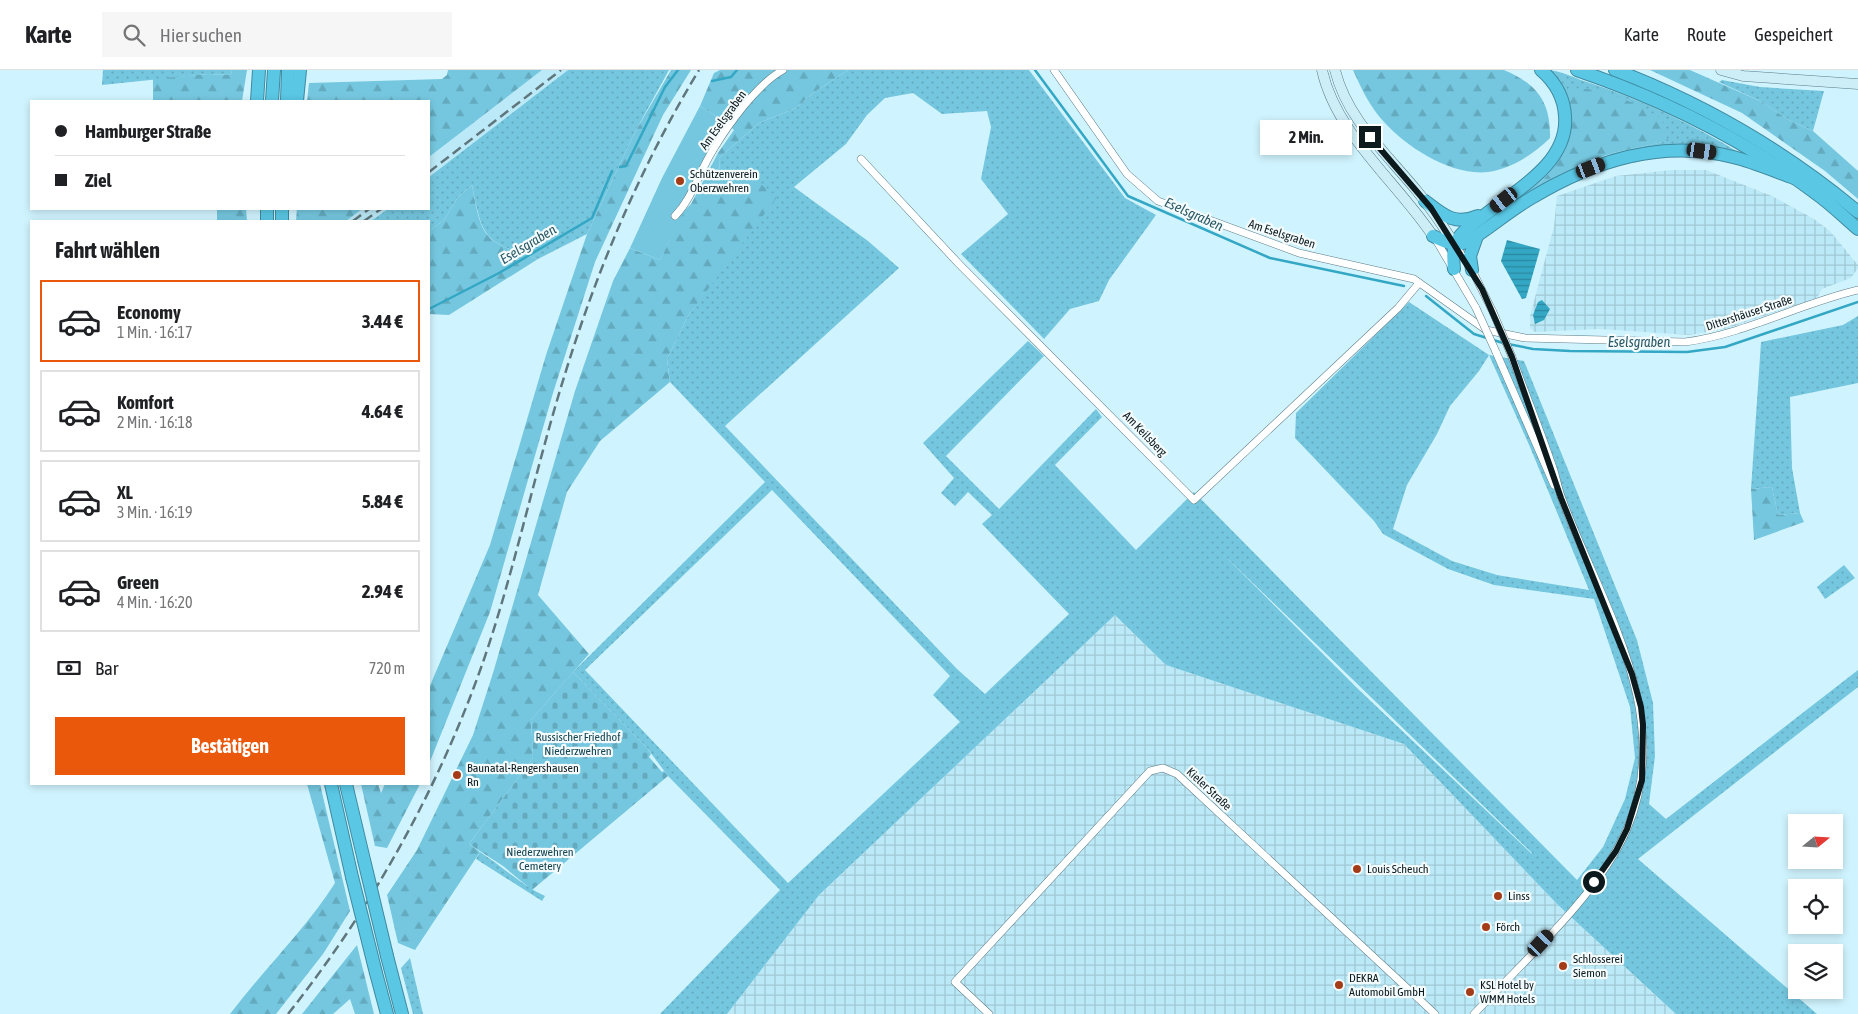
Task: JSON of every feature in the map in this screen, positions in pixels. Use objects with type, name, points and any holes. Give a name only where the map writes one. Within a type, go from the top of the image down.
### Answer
[{"type":"highway","points":[[254,70],[256,100]]},
{"type":"highway","points":[[256,100],[259,70]]},
{"type":"highway","points":[[272,100],[274,70]]},
{"type":"highway","points":[[287,100],[288,70]]},
{"type":"highway","points":[[1454,268],[1455,245],[1461,234],[1550,161],[1562,142],[1566,121],[1562,100],[1553,82],[1541,70]]},
{"type":"highway","points":[[1578,70],[1677,109],[1741,144],[1815,192],[1858,229]]},
{"type":"highway","points":[[1620,71],[1679,97],[1751,135],[1805,170],[1858,212]]},
{"type":"highway","points":[[296,100],[300,74]]},
{"type":"highway","points":[[1433,236],[1455,245],[1468,242],[1514,209],[1559,182],[1604,162],[1634,154],[1671,150],[1712,153],[1735,157],[1794,178]]},
{"type":"highway","points":[[1425,201],[1445,217],[1456,221],[1468,220],[1489,212]]},
{"type":"highway","points":[[1472,270],[1470,256],[1477,236]]},
{"type":"highway","points":[[331,785],[352,877],[387,1014]]},
{"type":"highway","points":[[346,785],[402,1014]]},
{"type":"main road","points":[[1322,70],[1332,99],[1344,123],[1433,236]]},
{"type":"main road","points":[[1335,70],[1344,96],[1362,127],[1425,201],[1455,245]]},
{"type":"main road","points":[[1723,70],[1743,76],[1858,84]]},
{"type":"street","name":"Am Eselsgraben","points":[[674,216],[685,205],[712,150],[732,123],[770,78],[783,70]]},
{"type":"street","name":"Am Eselsgraben","points":[[1054,70],[1127,174],[1158,201],[1299,253],[1407,277],[1419,283]]},
{"type":"street","name":"Am Keilsberg","points":[[861,159],[959,264],[1194,500],[1398,308],[1419,283]]},
{"type":"street","points":[[1433,236],[1454,268],[1476,308],[1561,498],[1623,650],[1637,692],[1643,725],[1642,780],[1627,829],[1604,871],[1564,918],[1474,1014]]},
{"type":"street","points":[[1455,245],[1472,270],[1493,312],[1512,357],[1561,498]]},
{"type":"street","name":"Dittershäuser Straße","points":[[1419,283],[1486,330],[1525,338],[1685,342],[1711,338],[1736,331],[1858,290]]},
{"type":"street","name":"Kieler Straße","points":[[989,1014],[955,982],[1150,772],[1164,768],[1177,774],[1435,1014]]},
{"type":"shaded area","points":[[542,70],[568,70],[430,176],[430,156]]},
{"type":"shaded area","points":[[1671,170],[1706,170],[1772,196],[1814,219],[1830,231],[1858,265],[1858,268],[1851,278],[1822,289],[1817,298],[1726,329],[1689,335],[1599,329],[1535,332],[1530,328],[1530,316],[1554,226],[1557,196],[1616,176]]},
{"type":"shaded area","points":[[361,210],[387,210],[372,220],[347,220]]},
{"type":"shaded area","points":[[1507,240],[1540,249],[1526,298],[1522,299],[1501,261]]},
{"type":"shaded area","points":[[1542,300],[1550,309],[1544,320],[1535,324],[1533,315],[1538,302]]},
{"type":"shaded area","points":[[1115,615],[1166,665],[1404,744],[1558,905],[1676,1014],[727,1014],[819,895]]},
{"type":"green space","points":[[103,70],[232,70],[231,75],[208,74],[102,85]]},
{"type":"green space","points":[[232,70],[247,70],[242,100],[153,100],[153,79],[208,74],[231,75]]},
{"type":"green space","points":[[448,70],[542,70],[430,156],[430,100],[307,100],[309,83],[442,79],[447,75]]},
{"type":"green space","points":[[568,70],[669,70],[635,132],[587,234],[538,259],[507,248],[489,237],[480,218],[472,185],[458,197],[444,220],[430,230],[430,220],[372,220],[387,210],[430,210],[430,176]]},
{"type":"green space","points":[[671,70],[691,70],[663,115],[595,262],[553,393],[490,612],[430,762],[430,686],[490,545],[546,355],[587,234],[635,132]]},
{"type":"green space","points":[[720,70],[848,70],[813,93],[796,108],[759,123],[719,158],[720,178],[753,178],[777,197],[688,316],[667,359],[670,382],[600,441],[567,492],[538,595],[589,654],[531,720],[533,758],[469,844],[480,852],[415,950],[398,943],[387,895],[417,850],[473,735],[493,673],[575,391],[613,281],[630,248],[660,260],[683,212],[691,204],[718,153],[734,130],[700,106],[714,73]]},
{"type":"green space","points":[[848,70],[1029,70],[1125,198],[1156,215],[1109,280],[1099,301],[1070,309],[1044,339],[961,254],[1008,214],[981,179],[991,127],[987,111],[942,114],[913,93],[885,98],[867,115],[846,144],[794,187],[868,241],[899,268],[725,426],[957,669],[985,694],[1069,614],[982,524],[992,515],[968,492],[955,506],[941,493],[954,478],[923,443],[1028,341],[1044,356],[946,456],[999,509],[1096,409],[1102,417],[1055,465],[1136,550],[1194,492],[1577,880],[1603,847],[1625,799],[1635,758],[1630,707],[1594,599],[1494,585],[1448,569],[1383,534],[1374,521],[1295,438],[1296,413],[1409,302],[1489,355],[1524,361],[1637,640],[1653,703],[1655,756],[1649,804],[1666,819],[1858,670],[1858,687],[1638,859],[1788,989],[1788,999],[1800,999],[1817,1014],[1676,1014],[1558,905],[1404,744],[1166,665],[1115,615],[819,895],[727,1014],[660,1014],[780,890],[668,776],[647,748],[573,672],[765,482],[670,382],[667,359],[688,316],[718,274],[753,178],[720,178],[719,158],[759,123],[796,108],[813,93]],"holes":[[[1489,355],[1530,447],[1589,590],[1497,575],[1452,561],[1393,529],[1407,485],[1437,434],[1450,406],[1479,371]],[[772,490],[950,676],[933,695],[960,722],[788,883],[585,670]],[[1223,554],[1532,853],[1532,854],[1357,688]]]},
{"type":"green space","points":[[1353,70],[1504,70],[1525,81],[1540,96],[1548,114],[1550,138],[1522,160],[1505,168],[1488,172],[1474,172],[1445,165],[1405,141],[1384,122],[1370,104]]},
{"type":"green space","points":[[1547,70],[1566,74],[1647,105],[1688,124],[1746,157],[1634,151],[1492,216],[1556,163],[1568,142],[1560,162],[1539,184],[1613,153],[1667,141],[1569,101]]},
{"type":"green space","points":[[1650,70],[1690,70],[1760,101],[1789,120],[1813,131],[1858,171],[1858,199],[1825,171],[1742,113]]},
{"type":"green space","points":[[1722,80],[1760,87],[1824,91],[1813,131],[1789,120],[1760,101],[1719,82]]},
{"type":"green space","points":[[1571,88],[1599,90],[1636,104],[1662,119],[1668,141],[1613,153],[1592,160],[1541,187],[1539,184],[1558,162],[1568,143],[1570,121],[1567,92]]},
{"type":"green space","points":[[700,106],[728,124],[660,260],[630,248],[662,178]]},
{"type":"green space","points":[[472,185],[479,218],[483,229],[489,237],[507,248],[538,259],[449,315],[430,314],[430,230],[444,220],[458,197]]},
{"type":"green space","points":[[217,210],[246,210],[247,220],[217,220]]},
{"type":"green space","points":[[297,210],[361,210],[347,220],[296,220]]},
{"type":"green space","points":[[1858,316],[1858,383],[1790,397],[1792,468],[1800,513],[1778,515],[1772,487],[1751,489],[1761,342],[1843,325]]},
{"type":"green space","points":[[1772,487],[1778,515],[1800,513],[1804,522],[1754,540],[1751,489]]},
{"type":"green space","points":[[1844,565],[1855,578],[1825,599],[1817,587]]},
{"type":"green space","name":"Russischer Friedhof Niederzwehren","points":[[573,672],[647,748],[651,754],[649,757],[668,776],[532,890],[503,866],[469,844],[533,758],[531,720]]},
{"type":"green space","points":[[307,785],[320,785],[350,911],[323,954],[276,1014],[230,1014],[311,917],[335,883]]},
{"type":"green space","points":[[361,785],[378,785],[381,793],[385,785],[419,785],[387,848],[375,846]]},
{"type":"green space","points":[[480,852],[545,896],[542,901],[476,859]]},
{"type":"green space","points":[[357,945],[374,1014],[355,1014],[350,999],[333,1014],[302,1014]]},
{"type":"green space","points":[[410,958],[423,1014],[413,1014],[401,968]]},
{"type":"waterway","name":"Eselsgraben","points":[[620,167],[626,166],[665,87],[678,70]]},
{"type":"waterway","name":"Eselsgraben","points":[[712,81],[731,77],[737,70]]},
{"type":"waterway","name":"Eselsgraben","points":[[1035,70],[1128,196],[1270,258],[1404,286]]},
{"type":"waterway","name":"Eselsgraben","points":[[430,308],[499,273],[592,218],[612,171]]},
{"type":"waterway","name":"Eselsgraben","points":[[1426,296],[1474,334],[1503,343],[1533,349],[1570,351],[1687,352],[1725,347],[1858,302]]},
{"type":"railway","points":[[430,171],[561,70]]},
{"type":"railway","points":[[288,1014],[347,933],[374,891],[423,804],[444,758],[464,712],[494,629],[554,410],[592,295],[640,180],[658,143],[699,70]]},
{"type":"railway","points":[[354,220],[368,210]]},
{"type":"railway","points":[[365,220],[380,210]]},
{"type":"place","name":"Schützenverein Oberzwehren","points":[[680,181]]},
{"type":"place","name":"Baunatal-Rengershausen Rn","points":[[457,775]]},
{"type":"place","name":"Louis Scheuch","points":[[1357,869]]},
{"type":"place","name":"Linss","points":[[1498,896]]},
{"type":"place","name":"Förch","points":[[1486,927]]},
{"type":"place","name":"Schlosserei Siemon","points":[[1563,966]]},
{"type":"place","name":"DEKRA Automobil GmbH","points":[[1339,985]]},
{"type":"place","name":"KSL Hotel by WMM Hotels","points":[[1470,992]]},
{"type":"route","points":[[1370,137],[1431,208],[1472,270],[1482,289],[1512,357],[1555,474],[1561,498],[1596,580],[1632,674],[1641,707],[1643,725],[1642,780],[1627,829],[1604,871],[1594,882]]},
{"type":"park label","name":"Niederzwehren Cemetery","points":[[540,859]]}]
